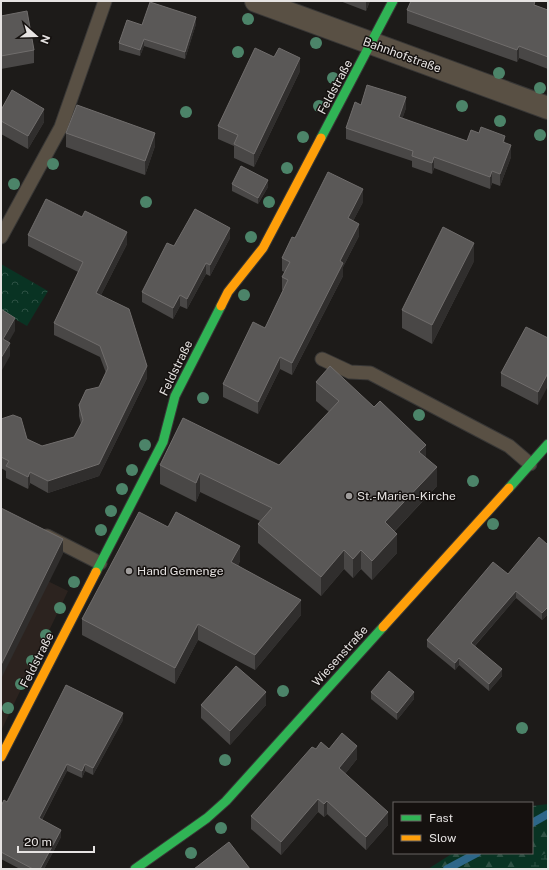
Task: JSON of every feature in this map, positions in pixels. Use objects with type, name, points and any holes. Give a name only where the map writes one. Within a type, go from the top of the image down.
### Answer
[{"type":"street","name":"Bahnhofstraße","points":[[256,1],[548,108]]},
{"type":"street","name":"Feldstraße","points":[[1,757],[162,442],[175,396],[228,292],[263,248],[393,1]]},
{"type":"street","name":"Wiesenstraße","points":[[135,869],[207,818],[226,801],[548,444]]},
{"type":"lane","points":[[1,237],[61,126],[105,1]]},
{"type":"lane","points":[[322,359],[350,372],[370,373],[509,446],[530,464]]},
{"type":"lane","points":[[35,530],[100,564]]},
{"type":"shaded area","points":[[1,558],[68,591],[1,731]]},
{"type":"green space","points":[[1,264],[48,291],[27,326],[1,311]]},
{"type":"green space","points":[[548,804],[548,869],[428,869],[451,854],[533,854],[533,806]]},
{"type":"green space","points":[[548,852],[548,869],[515,869]]},
{"type":"building","points":[[411,1],[535,1],[534,5],[548,10],[548,57],[519,46],[517,50],[407,10]]},
{"type":"building","points":[[150,2],[196,17],[185,52],[144,39],[140,50],[119,43],[127,20],[142,25]]},
{"type":"building","points":[[27,11],[34,50],[1,56],[1,16]]},
{"type":"building","points":[[255,48],[274,57],[279,48],[300,58],[254,154],[234,144],[238,135],[218,126]]},
{"type":"building","points":[[367,85],[406,97],[399,117],[467,141],[471,130],[479,133],[481,127],[505,136],[503,142],[511,145],[500,174],[492,171],[490,177],[434,157],[432,163],[412,156],[413,151],[346,128],[355,102],[361,105]]},
{"type":"building","points":[[12,90],[44,109],[28,136],[1,121],[1,110]]},
{"type":"building","points":[[77,105],[155,133],[145,161],[66,133]]},
{"type":"building","points":[[241,166],[268,180],[258,198],[232,184]]},
{"type":"building","points":[[328,172],[363,189],[348,218],[359,224],[340,261],[343,263],[292,363],[280,357],[258,402],[223,384],[253,322],[265,328],[288,280],[282,277],[290,262],[282,258],[292,237],[295,238]]},
{"type":"building","points":[[46,199],[82,217],[85,211],[127,232],[96,293],[129,309],[147,366],[99,464],[48,481],[30,472],[28,477],[6,466],[9,461],[1,457],[1,419],[13,415],[21,418],[27,439],[42,446],[74,437],[83,420],[79,405],[86,390],[99,387],[108,368],[100,346],[54,323],[83,262],[28,235]]},
{"type":"building","points":[[195,209],[230,228],[210,265],[206,263],[187,299],[180,295],[173,308],[142,292],[167,243],[174,246]]},
{"type":"building","points":[[443,227],[474,243],[432,325],[402,310]]},
{"type":"building","points":[[1,309],[15,318],[3,339],[10,343],[1,358]]},
{"type":"building","points":[[526,327],[548,338],[548,373],[538,392],[501,373]]},
{"type":"building","points":[[330,366],[374,407],[380,401],[426,445],[419,452],[437,467],[385,522],[397,534],[372,561],[361,550],[353,559],[344,550],[321,577],[258,524],[272,508],[200,473],[196,483],[160,465],[183,418],[279,465],[339,401],[316,382]]},
{"type":"building","points":[[1,508],[63,539],[1,665]]},
{"type":"building","points":[[139,512],[168,527],[176,512],[240,546],[231,562],[301,600],[255,655],[198,624],[175,668],[82,619]]},
{"type":"building","points":[[539,537],[548,545],[548,607],[542,613],[516,591],[471,643],[502,669],[489,684],[459,658],[455,663],[427,640],[493,562],[508,574]]},
{"type":"building","points":[[236,666],[266,692],[230,731],[201,705]]},
{"type":"building","points":[[389,671],[414,692],[397,713],[371,692]]},
{"type":"building","points":[[66,685],[123,713],[93,768],[85,764],[82,771],[67,764],[39,818],[61,830],[40,869],[33,869],[1,852],[1,806],[4,800],[7,802]]},
{"type":"building","points":[[342,733],[357,746],[339,768],[388,812],[366,837],[327,801],[324,804],[318,799],[281,842],[251,816],[312,747],[316,749],[321,742],[329,749]]},
{"type":"building","points":[[229,842],[250,869],[194,869]]},
{"type":"waterway","points":[[533,822],[548,814]]},
{"type":"waterway","points":[[447,869],[475,854]]},
{"type":"traffic: fast","points":[[321,138],[393,1]]},
{"type":"traffic: fast","points":[[96,572],[163,442],[175,396],[221,306]]},
{"type":"traffic: fast","points":[[509,488],[548,444]]},
{"type":"traffic: fast","points":[[135,869],[207,818],[226,801],[383,627]]},
{"type":"traffic: slow","points":[[221,306],[228,292],[263,248],[321,138]]},
{"type":"traffic: slow","points":[[383,627],[509,488]]},
{"type":"traffic: slow","points":[[1,757],[96,572]]},
{"type":"place","name":"St.-Marien-Kirche","points":[[349,496]]},
{"type":"place","name":"Hand Gemenge","points":[[129,571]]}]
